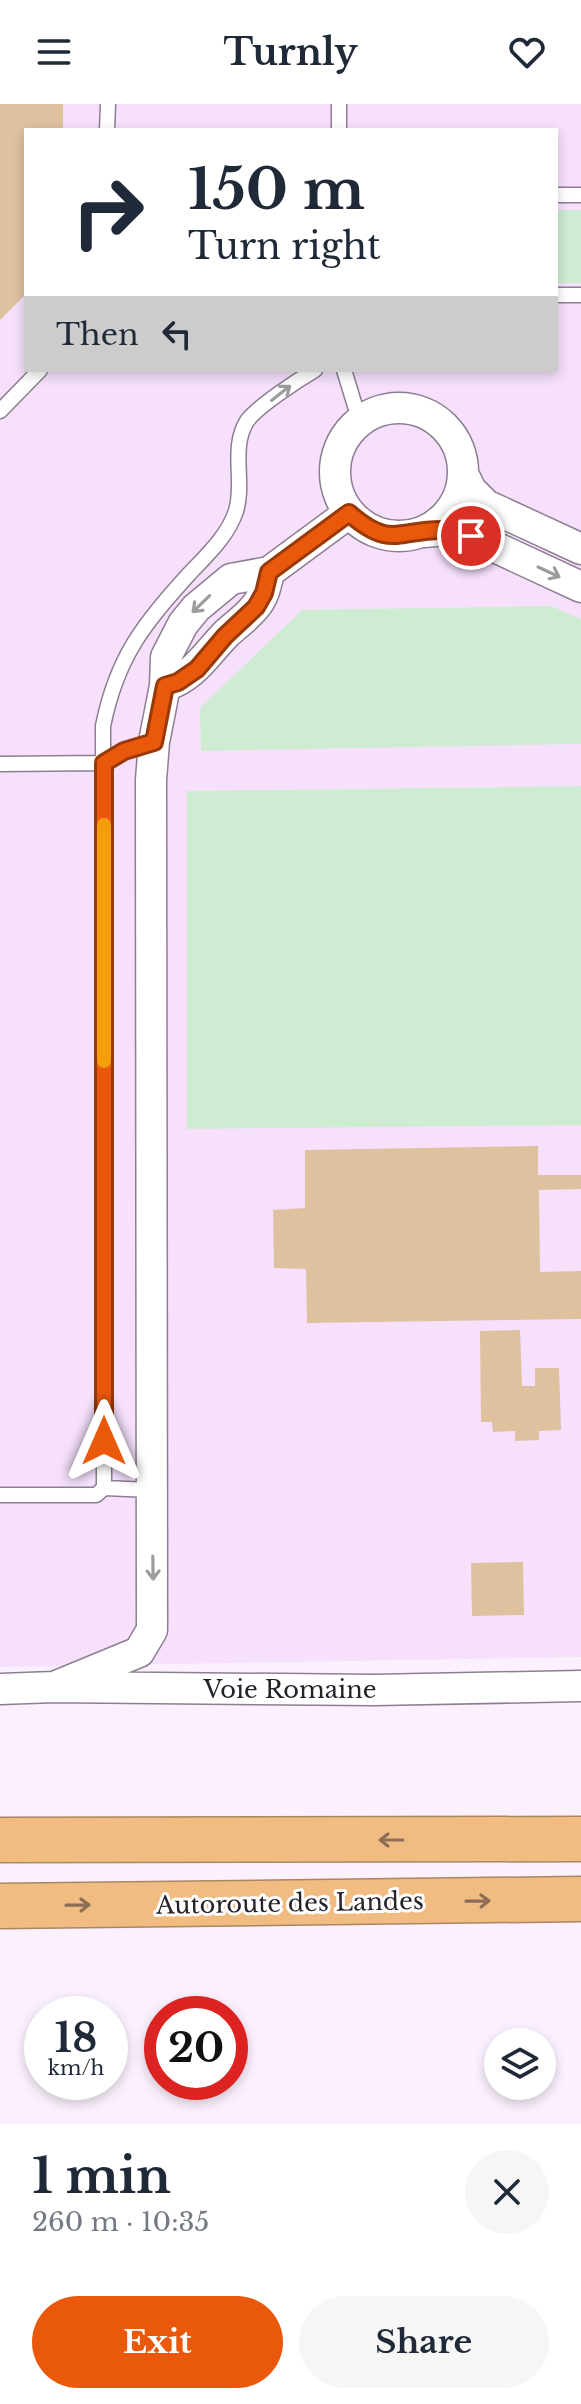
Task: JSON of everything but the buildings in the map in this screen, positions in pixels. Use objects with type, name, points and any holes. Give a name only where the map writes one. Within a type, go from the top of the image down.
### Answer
[{"type":"highway","points":[[0,1840],[581,1839]]},
{"type":"highway","name":"Autoroute des Landes","points":[[0,1906],[581,1899]]},
{"type":"street","points":[[424,532],[440,522],[452,509],[460,492],[463,474],[461,454],[452,436],[438,421],[421,411],[401,407],[363,418],[347,433],[337,452],[334,473],[338,495],[349,513],[364,527],[383,535],[404,536],[448,530],[471,536],[581,587]]},
{"type":"street","points":[[463,474],[471,490],[486,505],[581,549]]},
{"type":"street","points":[[54,1687],[139,1652],[152,1630],[150,827],[154,742],[165,686],[178,682],[197,669],[225,636],[256,607],[264,593],[269,572],[349,513]]},
{"type":"street","name":"Voie Romaine","points":[[0,1689],[374,1690],[581,1686]]},
{"type":"lane","points":[[107,128],[108,104]]},
{"type":"lane","points":[[339,104],[339,128]]},
{"type":"lane","points":[[558,195],[581,195]]},
{"type":"lane","points":[[558,295],[581,295]]},
{"type":"lane","points":[[0,411],[38,372]]},
{"type":"lane","points":[[104,1488],[103,726],[108,701],[127,652],[153,614],[218,542],[236,510],[239,447],[249,419],[311,372]]},
{"type":"lane","points":[[345,372],[355,406],[363,418]]},
{"type":"lane","points":[[0,764],[104,763],[124,751],[154,742]]},
{"type":"lane","points":[[0,1495],[96,1495],[104,1488],[151,1490]]},
{"type":"shaded area","points":[[0,104],[581,104],[581,786],[188,791],[187,1128],[581,1125],[581,1657],[0,1667]]},
{"type":"green space","points":[[558,210],[581,210],[581,283],[558,283]]},
{"type":"green space","points":[[551,606],[581,619],[581,744],[201,751],[200,708],[302,610]]},
{"type":"green space","points":[[581,786],[581,1125],[187,1129],[187,791]]},
{"type":"slow traffic","points":[[104,825],[104,1061]]},
{"type":"route","points":[[104,1441],[104,763],[124,751],[154,742],[165,686],[178,682],[197,669],[225,636],[256,607],[264,593],[269,572],[349,513],[364,527],[383,535],[404,536],[448,530],[471,536]]}]
